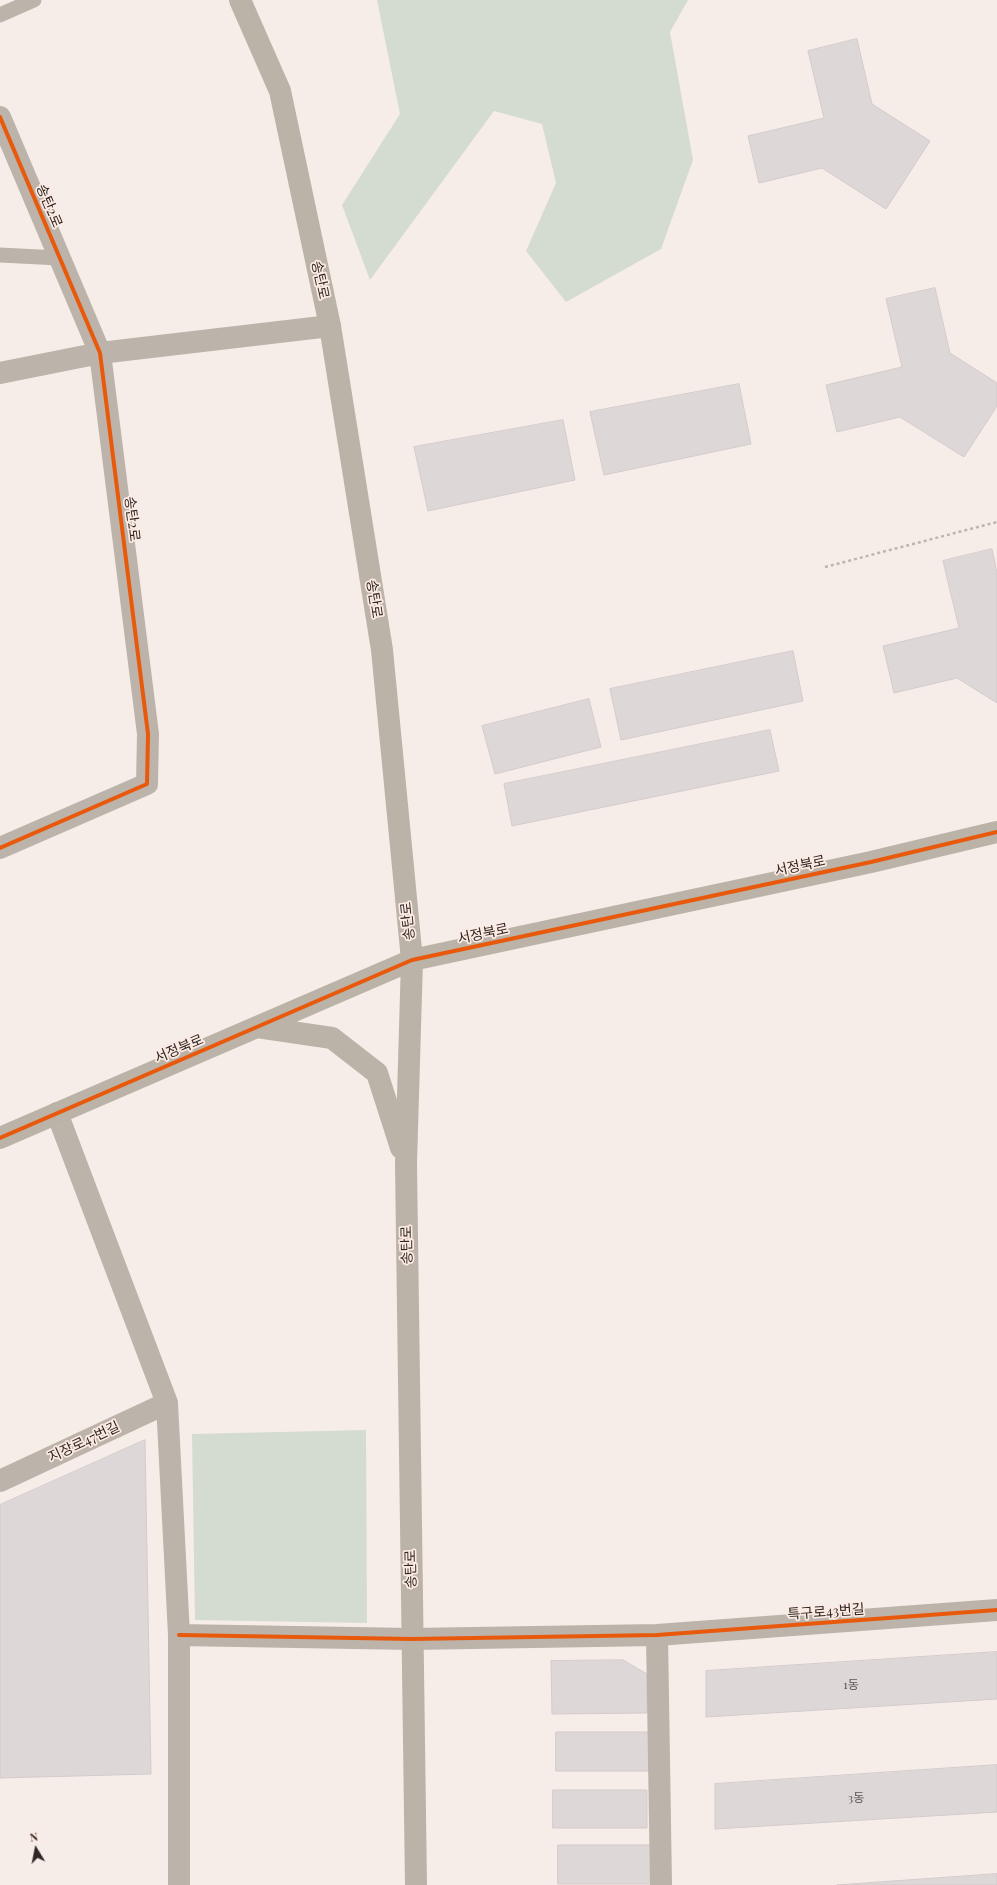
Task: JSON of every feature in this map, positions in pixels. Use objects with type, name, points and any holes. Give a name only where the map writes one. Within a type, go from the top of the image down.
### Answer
[{"type":"main road","name":"송탄로","points":[[240,0],[280,91],[330,326],[382,650],[412,960],[406,1164],[416,1885]]},
{"type":"main road","name":"서정북로","points":[[0,1138],[412,960],[871,862],[997,832]]},
{"type":"main road","points":[[257,1027],[332,1038],[377,1073],[406,1164]]},
{"type":"street","name":"송탄2로","points":[[0,117],[100,353],[148,734],[147,784],[0,848]]},
{"type":"street","points":[[0,373],[100,353],[330,326]]},
{"type":"street","points":[[57,1113],[167,1403],[179,1635],[180,1885]]},
{"type":"street","name":"지장로47번길","points":[[0,1481],[167,1403]]},
{"type":"street","name":"특구로43번길","points":[[179,1635],[412,1639],[657,1635],[997,1610]]},
{"type":"street","points":[[657,1635],[661,1885]]},
{"type":"lane","points":[[0,15],[34,0]]},
{"type":"lane","points":[[0,255],[59,258]]},
{"type":"path","points":[[825,567],[997,522]]},
{"type":"shaded area","points":[[377,0],[688,0],[670,32],[693,160],[661,249],[566,302],[526,251],[556,183],[542,124],[494,111],[370,280],[342,205],[400,114]]},
{"type":"shaded area","points":[[366,1430],[367,1623],[195,1620],[192,1434]]},
{"type":"building","points":[[857,39],[872,104],[930,141],[886,209],[822,168],[759,183],[748,136],[824,118],[808,51]]},
{"type":"building","points":[[935,288],[950,353],[997,383],[997,406],[964,457],[900,417],[837,432],[826,385],[902,367],[886,299]]},
{"type":"building","points":[[739,384],[751,444],[604,475],[590,412]]},
{"type":"building","points":[[563,420],[575,480],[428,511],[414,447]]},
{"type":"building","points":[[992,549],[997,573],[997,703],[957,678],[894,693],[883,646],[959,628],[943,561]]},
{"type":"building","points":[[793,651],[803,701],[621,740],[610,689]]},
{"type":"building","points":[[589,699],[601,747],[495,774],[482,726]]},
{"type":"building","points":[[770,730],[779,771],[512,826],[504,784]]},
{"type":"building","points":[[145,1440],[151,1774],[0,1778],[0,1505]]},
{"type":"building","points":[[997,1652],[997,1699],[706,1717],[706,1671]]},
{"type":"building","points":[[623,1660],[647,1674],[647,1713],[552,1714],[551,1661]]},
{"type":"building","points":[[556,1732],[650,1732],[649,1771],[556,1771]]},
{"type":"building","points":[[997,1765],[997,1812],[715,1829],[715,1784]]},
{"type":"building","points":[[553,1790],[647,1790],[647,1828],[553,1828]]},
{"type":"building","points":[[558,1845],[652,1845],[652,1884],[558,1884]]},
{"type":"building","points":[[997,1874],[997,1885],[837,1885]]},
{"type":"cycle path","points":[[0,117],[100,353],[148,734],[147,784],[0,848]]},
{"type":"cycle path","points":[[0,1138],[412,960],[871,862],[997,832]]},
{"type":"cycle path","points":[[179,1635],[412,1639],[657,1635],[997,1610]]}]
